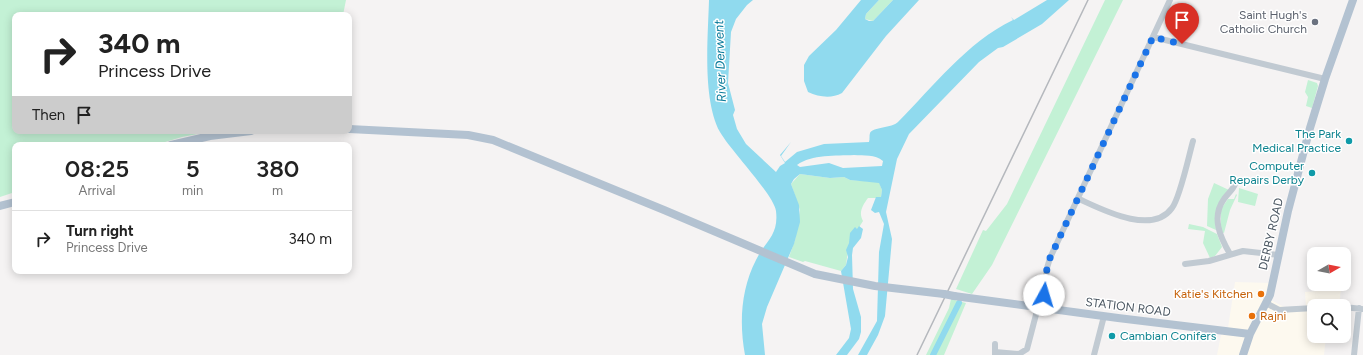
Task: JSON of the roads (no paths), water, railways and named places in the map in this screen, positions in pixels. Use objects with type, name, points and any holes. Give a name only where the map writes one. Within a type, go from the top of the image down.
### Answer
[{"type":"main road","name":"DERBY ROAD","points":[[1243,355],[1250,334],[1271,290],[1288,211],[1325,79],[1353,0]]},
{"type":"main road","name":"STATION ROAD","points":[[352,129],[468,136],[486,139],[529,154],[798,267],[837,279],[875,286],[1040,308],[1250,334]]},
{"type":"main road","points":[[184,142],[226,134]]},
{"type":"main road","points":[[0,206],[12,203]]},
{"type":"street","points":[[995,344],[995,353],[1019,354],[1027,349],[1040,308],[1048,264],[1170,0]]},
{"type":"street","points":[[1153,37],[1325,79]]},
{"type":"street","points":[[1078,199],[1124,218],[1152,219],[1161,217],[1168,213],[1175,204],[1193,141]]},
{"type":"street","points":[[1191,149],[1198,151]]},
{"type":"street","points":[[1230,254],[1219,233],[1218,212],[1225,198],[1233,190],[1235,184]]},
{"type":"street","points":[[1185,264],[1209,261],[1230,254],[1250,251],[1278,255]]},
{"type":"street","points":[[1266,303],[1279,310],[1307,308]]},
{"type":"street","points":[[1351,308],[1361,309],[1354,355]]},
{"type":"street","points":[[1094,355],[1104,316]]},
{"type":"water","name":"River Derwent","points":[[709,0],[753,0],[736,19],[731,32],[728,83],[735,110],[733,115],[737,129],[746,144],[776,172],[780,166],[785,163],[780,155],[791,142],[781,156],[785,162],[797,152],[824,144],[869,142],[870,133],[872,131],[898,122],[951,66],[980,41],[1013,20],[1011,17],[1014,20],[1047,0],[1069,0],[1042,24],[1003,47],[998,48],[979,62],[909,134],[897,159],[886,212],[892,239],[885,316],[878,335],[867,355],[858,355],[877,321],[879,252],[884,224],[879,212],[875,213],[871,210],[876,197],[881,197],[882,190],[879,183],[850,180],[844,177],[830,178],[800,174],[791,184],[799,205],[800,222],[794,244],[767,307],[762,324],[765,355],[745,355],[742,331],[744,294],[756,260],[775,227],[776,211],[768,195],[725,140],[714,118],[708,85],[707,68]],"holes":[[[854,155],[876,157],[883,161],[882,166],[843,168],[829,163],[800,167],[797,165],[803,161],[817,157]]]},
{"type":"water","points":[[861,0],[879,0],[866,14],[865,19],[873,21],[893,0],[919,0],[886,36],[842,93],[825,97],[808,92],[804,81],[804,65],[809,56],[836,30]]},
{"type":"water","points":[[859,226],[863,229],[861,238],[853,248],[852,255],[853,289],[861,317],[861,332],[859,339],[847,355],[836,355],[849,338],[851,329],[841,271],[846,265],[848,257],[846,250],[849,243],[850,233],[855,227],[857,229]]},
{"type":"waterway","points":[[933,355],[959,303]]},
{"type":"railway","points":[[917,355],[1088,0]]},
{"type":"place","name":"Saint Hugh's Catholic Church","points":[[1315,22]]},
{"type":"place","name":"The Park Medical Practice","points":[[1349,141]]},
{"type":"place","name":"Computer Repairs Derby","points":[[1312,173]]},
{"type":"place","name":"Katie's Kitchen","points":[[1261,294]]},
{"type":"place","name":"Rajni","points":[[1252,316]]},
{"type":"place","name":"Cambian Conifers","points":[[1112,336]]}]
